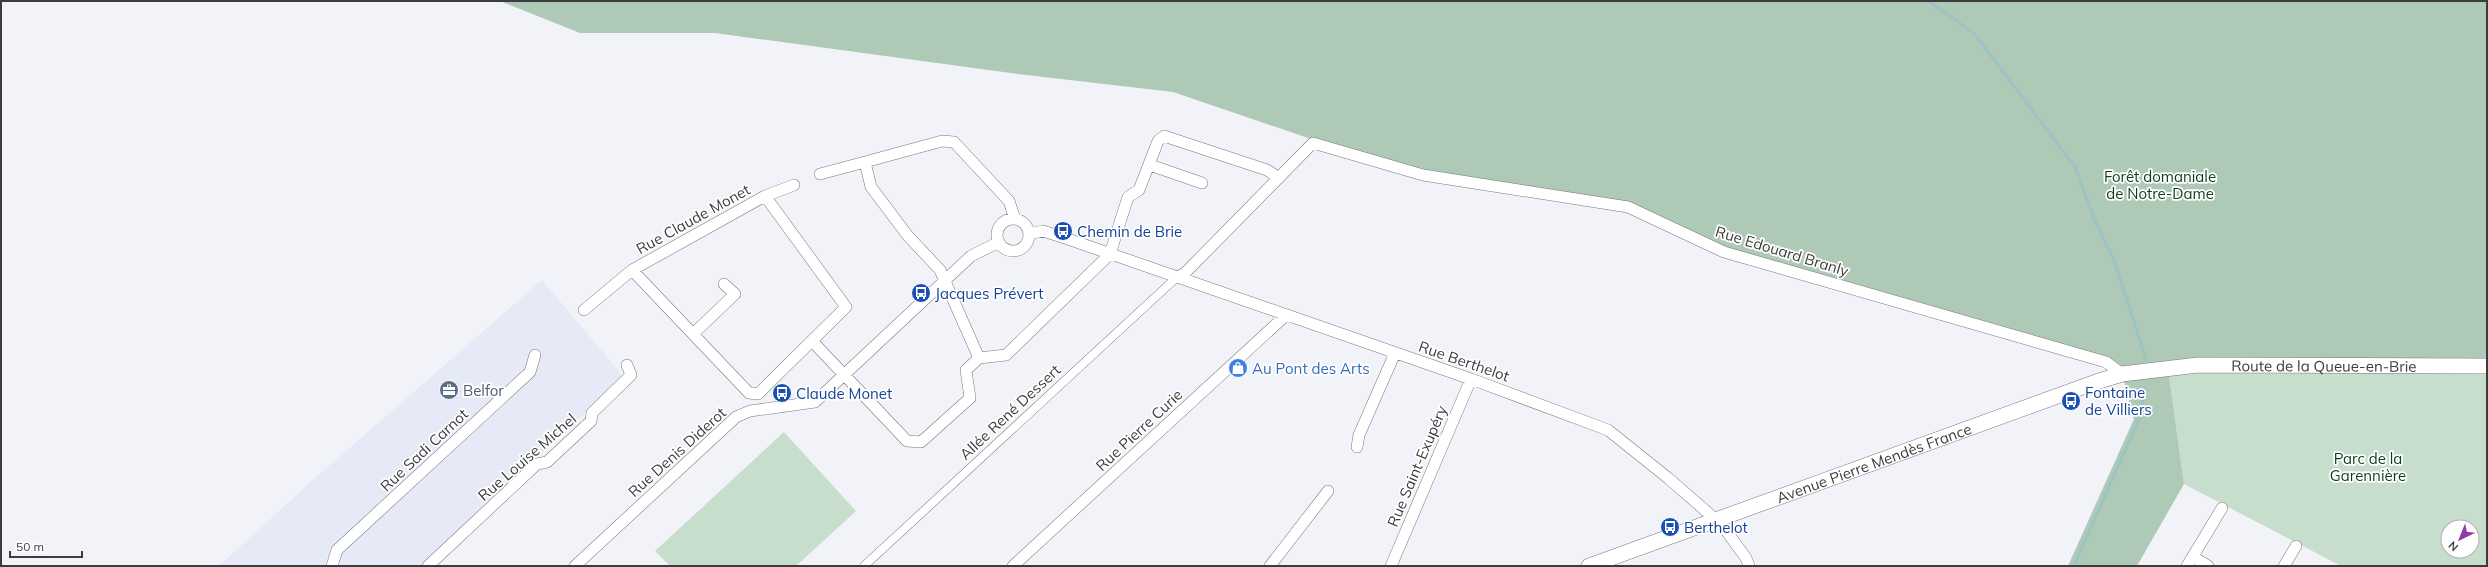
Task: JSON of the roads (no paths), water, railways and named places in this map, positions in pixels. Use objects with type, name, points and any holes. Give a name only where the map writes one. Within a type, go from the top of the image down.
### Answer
[{"type":"main road","name":"Route de la Queue-en-Brie","points":[[2161,370],[2198,365],[2487,366]]},
{"type":"main road","name":"Avenue Pierre Mendès France","points":[[1589,566],[2096,382],[2122,374],[2161,370]]},
{"type":"street","points":[[812,341],[907,441],[921,442],[970,398],[966,370],[979,358],[1006,355],[1110,254],[1128,197],[1139,190],[1150,165],[1158,141],[1164,136],[1267,170],[1279,178],[1185,273],[1176,278],[1110,254],[1044,231],[1029,234]]},
{"type":"street","points":[[820,174],[942,141],[954,142],[1009,201],[1015,220]]},
{"type":"street","name":"Rue Edouard Branly","points":[[1279,178],[1313,143],[1423,175],[1628,207],[1724,252],[2106,362],[2122,374]]},
{"type":"street","points":[[864,162],[871,187],[908,236],[940,270],[979,358]]},
{"type":"street","points":[[1150,165],[1202,183]]},
{"type":"street","points":[[765,196],[794,185]]},
{"type":"street","name":"Rue Claude Monet","points":[[765,196],[846,307],[758,394],[749,393],[632,270],[765,196]]},
{"type":"street","points":[[1015,220],[1024,224],[1029,234],[1027,243],[1020,250],[1010,251],[999,242],[997,236],[1000,226],[1004,222],[1015,220]]},
{"type":"street","name":"Rue Denis Diderot","points":[[575,566],[736,417],[750,410],[815,402],[971,256],[999,242]]},
{"type":"street","points":[[584,310],[632,270]]},
{"type":"street","name":"Rue Berthelot","points":[[1176,278],[1471,379],[1608,430],[1668,478],[1715,520],[1746,558],[1749,566]]},
{"type":"street","name":"Allée René Dessert","points":[[864,566],[1176,278]]},
{"type":"street","points":[[693,334],[735,294],[724,284]]},
{"type":"street","name":"Rue Pierre Curie","points":[[1013,566],[1285,316]]},
{"type":"street","points":[[1357,447],[1359,435],[1395,353]]},
{"type":"street","name":"Rue Sadi Carnot","points":[[332,566],[337,550],[530,372],[535,355]]},
{"type":"street","name":"Rue Louise Michel","points":[[428,566],[537,464],[547,462],[591,421],[592,412],[631,375],[627,365]]},
{"type":"street","name":"Rue Saint-Exupéry","points":[[1391,566],[1471,379]]},
{"type":"street","points":[[1270,566],[1328,491]]},
{"type":"street","points":[[2208,566],[2190,561],[2222,508]]},
{"type":"street","points":[[2284,566],[2296,546]]},
{"type":"waterway","points":[[1928,1],[1974,33],[2075,167],[2093,216],[2115,263],[2146,359]]},
{"type":"waterway","points":[[2074,566],[2140,417],[2145,388]]},
{"type":"place","name":"Chemin de Brie","points":[[1063,231]]},
{"type":"place","name":"Jacques Prévert","points":[[921,293]]},
{"type":"place","name":"Au Pont des Arts","points":[[1238,368]]},
{"type":"place","name":"Belfor","points":[[449,390]]},
{"type":"place","name":"Claude Monet","points":[[782,393]]},
{"type":"place","name":"Fontaine de Villiers","points":[[2071,401]]},
{"type":"place","name":"Berthelot","points":[[1670,527]]},
{"type":"park label","name":"Forêt domaniale de Notre-Dame","points":[[2160,184]]},
{"type":"park label","name":"Parc de la Garennière","points":[[2368,466]]}]
